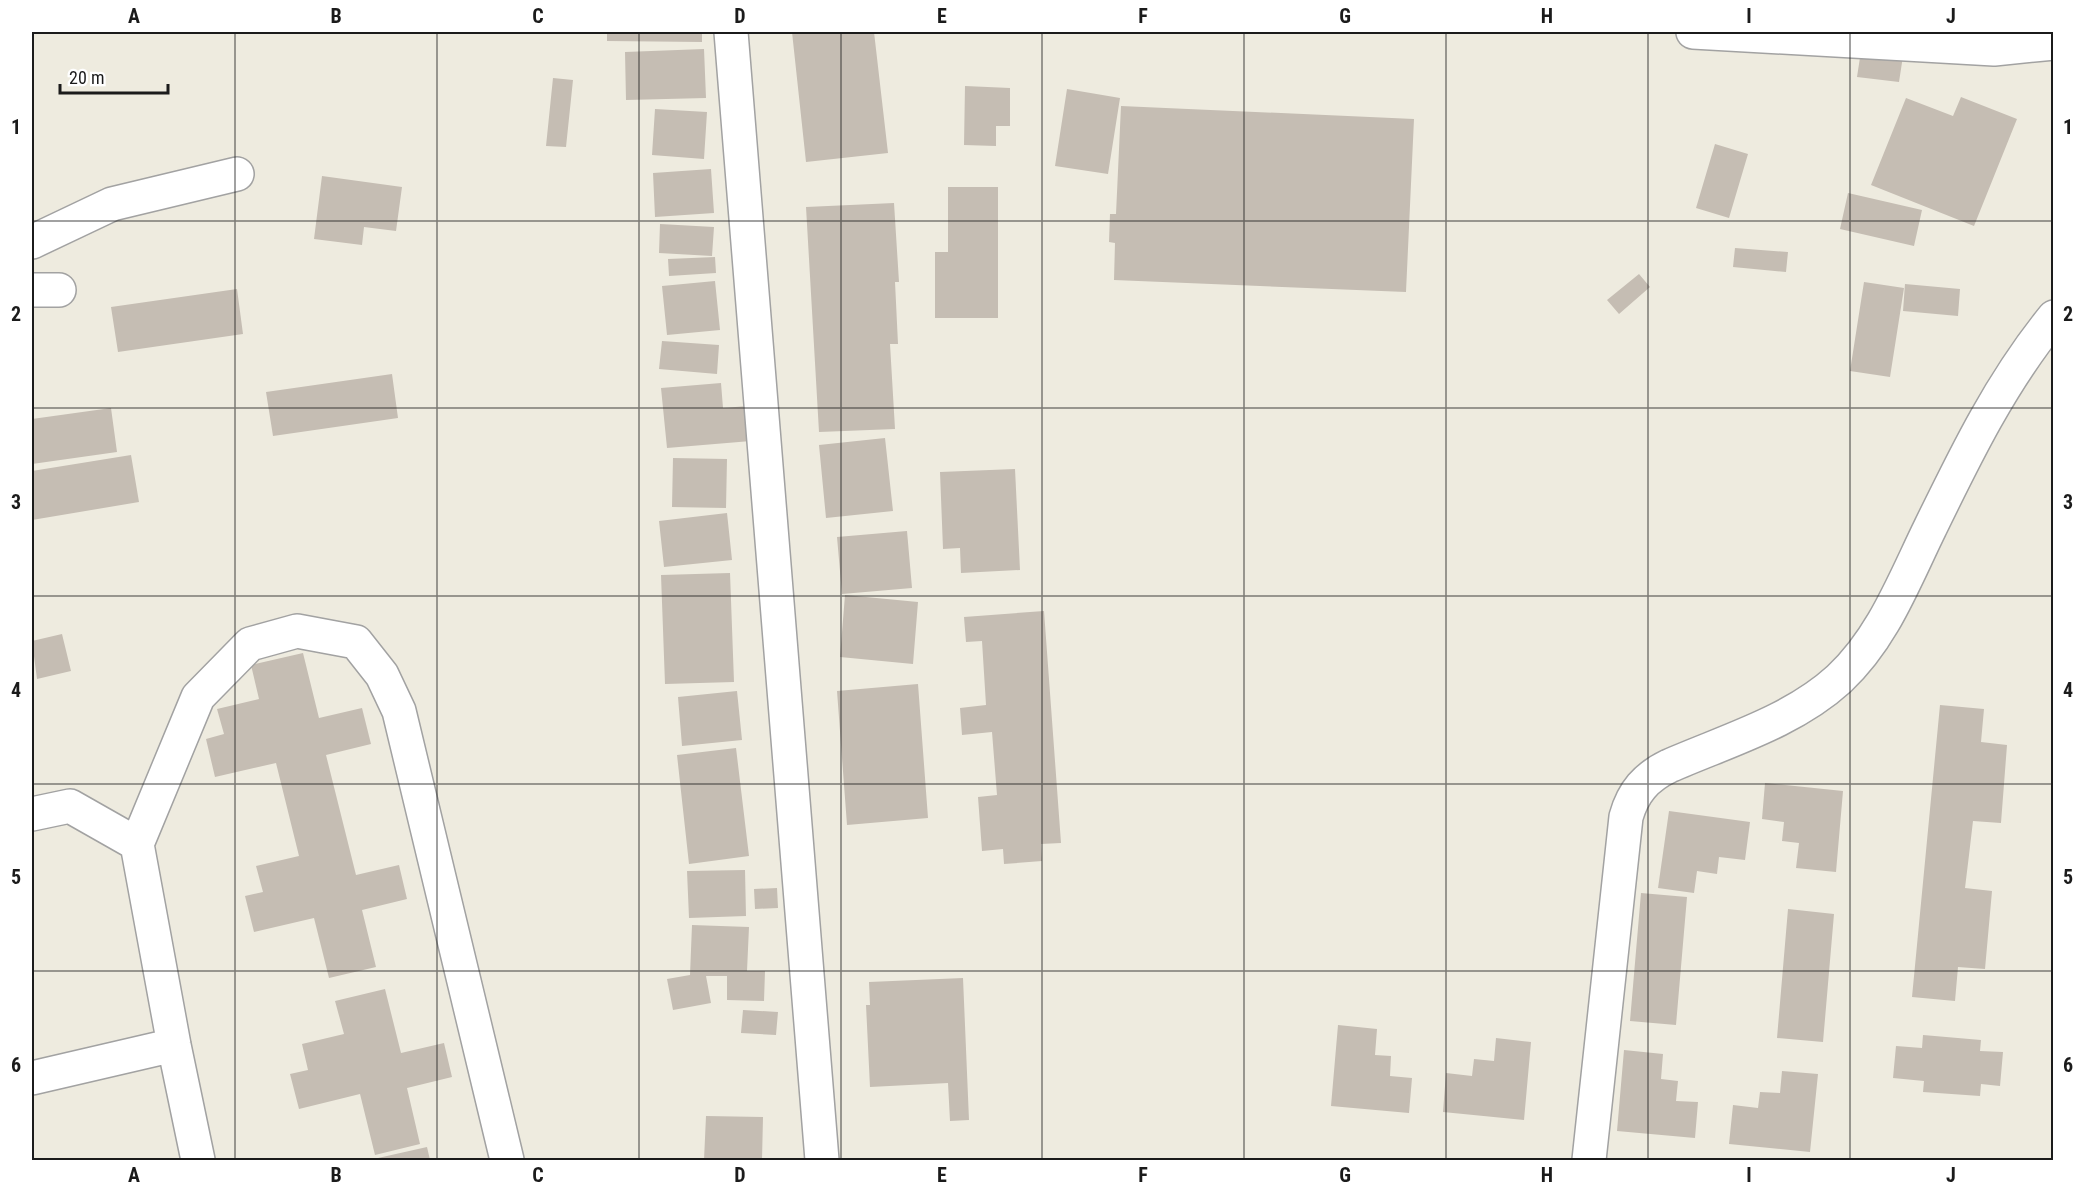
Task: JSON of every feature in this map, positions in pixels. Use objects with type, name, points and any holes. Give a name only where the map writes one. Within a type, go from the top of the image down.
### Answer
[{"type":"street","points":[[731,32],[822,1161]]},
{"type":"street","points":[[1693,32],[2054,43]]},
{"type":"street","points":[[32,242],[112,204],[237,174]]},
{"type":"street","points":[[1589,1161],[1626,817],[1636,791],[1657,772],[1792,713],[1823,692],[1858,660],[1890,612],[1982,421],[2008,377],[2054,317]]},
{"type":"street","points":[[198,1161],[137,844],[198,697],[250,644],[297,631],[356,642],[382,675],[399,711],[507,1161]]},
{"type":"street","points":[[32,814],[70,806],[137,844]]},
{"type":"street","points":[[32,1078],[174,1045]]},
{"type":"building","points":[[607,32],[702,32],[702,42],[607,41]]},
{"type":"building","points":[[792,32],[874,32],[888,153],[806,162]]},
{"type":"building","points":[[704,49],[706,98],[626,100],[625,52]]},
{"type":"building","points":[[1861,51],[1903,56],[1899,82],[1857,77]]},
{"type":"building","points":[[553,78],[573,80],[566,147],[546,146]]},
{"type":"building","points":[[965,86],[1010,88],[1010,126],[996,126],[996,146],[964,145]]},
{"type":"building","points":[[1067,89],[1120,98],[1108,174],[1055,166]]},
{"type":"building","points":[[1961,97],[2017,119],[1974,226],[1871,185],[1906,98],[1953,116]]},
{"type":"building","points":[[1121,106],[1414,119],[1406,292],[1114,280],[1115,243],[1109,242],[1110,214],[1116,214]]},
{"type":"building","points":[[655,109],[707,112],[704,159],[652,155]]},
{"type":"building","points":[[1715,144],[1748,154],[1729,218],[1696,208]]},
{"type":"building","points":[[711,169],[714,213],[655,217],[653,173]]},
{"type":"building","points":[[322,176],[402,187],[396,231],[364,227],[362,245],[314,239]]},
{"type":"building","points":[[948,187],[998,187],[998,318],[935,318],[935,252],[948,252]]},
{"type":"building","points":[[1848,193],[1922,210],[1914,246],[1840,229]]},
{"type":"building","points":[[894,203],[899,282],[895,282],[898,344],[890,344],[895,429],[819,432],[806,207]]},
{"type":"building","points":[[660,224],[714,227],[712,256],[659,253]]},
{"type":"building","points":[[1735,248],[1788,252],[1786,272],[1733,267]]},
{"type":"building","points":[[715,257],[716,273],[669,276],[668,259]]},
{"type":"building","points":[[1639,274],[1650,287],[1619,314],[1607,300]]},
{"type":"building","points":[[715,281],[720,330],[667,335],[662,286]]},
{"type":"building","points":[[1864,282],[1904,288],[1890,377],[1850,371]]},
{"type":"building","points":[[1905,284],[1960,289],[1958,316],[1903,311]]},
{"type":"building","points":[[237,289],[243,334],[118,352],[111,307]]},
{"type":"building","points":[[662,341],[719,345],[717,374],[659,369]]},
{"type":"building","points":[[392,374],[398,418],[273,436],[266,392]]},
{"type":"building","points":[[721,383],[723,408],[748,406],[751,441],[667,448],[661,388]]},
{"type":"building","points":[[111,408],[117,452],[32,464],[32,419]]},
{"type":"building","points":[[885,438],[893,511],[826,518],[819,445]]},
{"type":"building","points":[[131,455],[139,502],[32,520],[32,471]]},
{"type":"building","points":[[673,458],[727,459],[726,508],[672,507]]},
{"type":"building","points":[[1015,469],[1020,570],[961,573],[960,548],[943,549],[940,472]]},
{"type":"building","points":[[727,513],[732,560],[664,567],[659,521]]},
{"type":"building","points":[[907,531],[912,588],[842,594],[837,537]]},
{"type":"building","points":[[730,573],[734,682],[665,684],[661,575]]},
{"type":"building","points":[[845,595],[918,602],[913,664],[840,657]]},
{"type":"building","points":[[1044,611],[1061,843],[1041,844],[1042,861],[1004,864],[1003,849],[982,851],[978,797],[997,795],[992,732],[962,735],[960,708],[986,705],[982,641],[966,642],[964,617]]},
{"type":"building","points":[[62,634],[71,671],[37,679],[32,641]]},
{"type":"building","points":[[303,653],[319,718],[362,708],[371,744],[326,755],[356,875],[399,865],[407,899],[362,910],[376,967],[329,978],[314,918],[254,932],[245,896],[263,892],[256,866],[299,856],[276,763],[215,777],[206,739],[224,734],[217,709],[259,699],[251,665]]},
{"type":"building","points":[[918,684],[928,818],[847,825],[837,691]]},
{"type":"building","points":[[737,691],[742,740],[682,746],[678,697]]},
{"type":"building","points":[[1940,705],[1984,709],[1981,742],[2007,745],[2001,823],[1973,821],[1965,888],[1992,891],[1985,969],[1958,967],[1955,1001],[1912,997]]},
{"type":"building","points":[[736,748],[749,856],[689,864],[677,755]]},
{"type":"building","points":[[1765,783],[1843,791],[1836,872],[1796,868],[1799,843],[1782,841],[1784,822],[1762,819]]},
{"type":"building","points":[[1669,811],[1750,822],[1745,860],[1719,857],[1717,874],[1697,871],[1694,893],[1658,888]]},
{"type":"building","points":[[745,870],[746,916],[689,918],[687,871]]},
{"type":"building","points":[[777,888],[778,908],[755,909],[754,889]]},
{"type":"building","points":[[1641,893],[1687,897],[1676,1025],[1630,1021]]},
{"type":"building","points":[[1788,909],[1834,914],[1823,1042],[1777,1038]]},
{"type":"building","points":[[692,925],[749,927],[747,971],[765,971],[764,1001],[727,1000],[727,976],[706,976],[711,1003],[673,1010],[667,979],[690,975]]},
{"type":"building","points":[[963,978],[969,1120],[950,1121],[948,1083],[870,1087],[866,1005],[870,1005],[869,982]]},
{"type":"building","points":[[385,989],[401,1053],[444,1043],[452,1077],[407,1088],[420,1144],[375,1155],[360,1094],[299,1109],[290,1074],[308,1070],[302,1044],[344,1034],[335,1001]]},
{"type":"building","points":[[743,1010],[778,1012],[776,1035],[741,1033]]},
{"type":"building","points":[[1338,1025],[1377,1029],[1375,1055],[1391,1056],[1390,1076],[1412,1078],[1409,1113],[1331,1106]]},
{"type":"building","points":[[1923,1035],[1981,1040],[1980,1051],[2003,1052],[2000,1086],[1981,1084],[1980,1096],[1923,1092],[1924,1081],[1893,1078],[1896,1046],[1922,1048]]},
{"type":"building","points":[[1496,1038],[1531,1042],[1524,1120],[1443,1112],[1446,1073],[1472,1076],[1474,1059],[1494,1061]]},
{"type":"building","points":[[1624,1050],[1663,1054],[1661,1079],[1678,1081],[1676,1101],[1698,1102],[1695,1138],[1617,1131]]},
{"type":"building","points":[[1782,1071],[1818,1074],[1810,1152],[1729,1144],[1733,1105],[1758,1108],[1760,1092],[1780,1093]]},
{"type":"building","points":[[706,1116],[763,1117],[762,1160],[704,1160]]},
{"type":"building","points":[[427,1147],[430,1160],[379,1160],[378,1158]]}]
